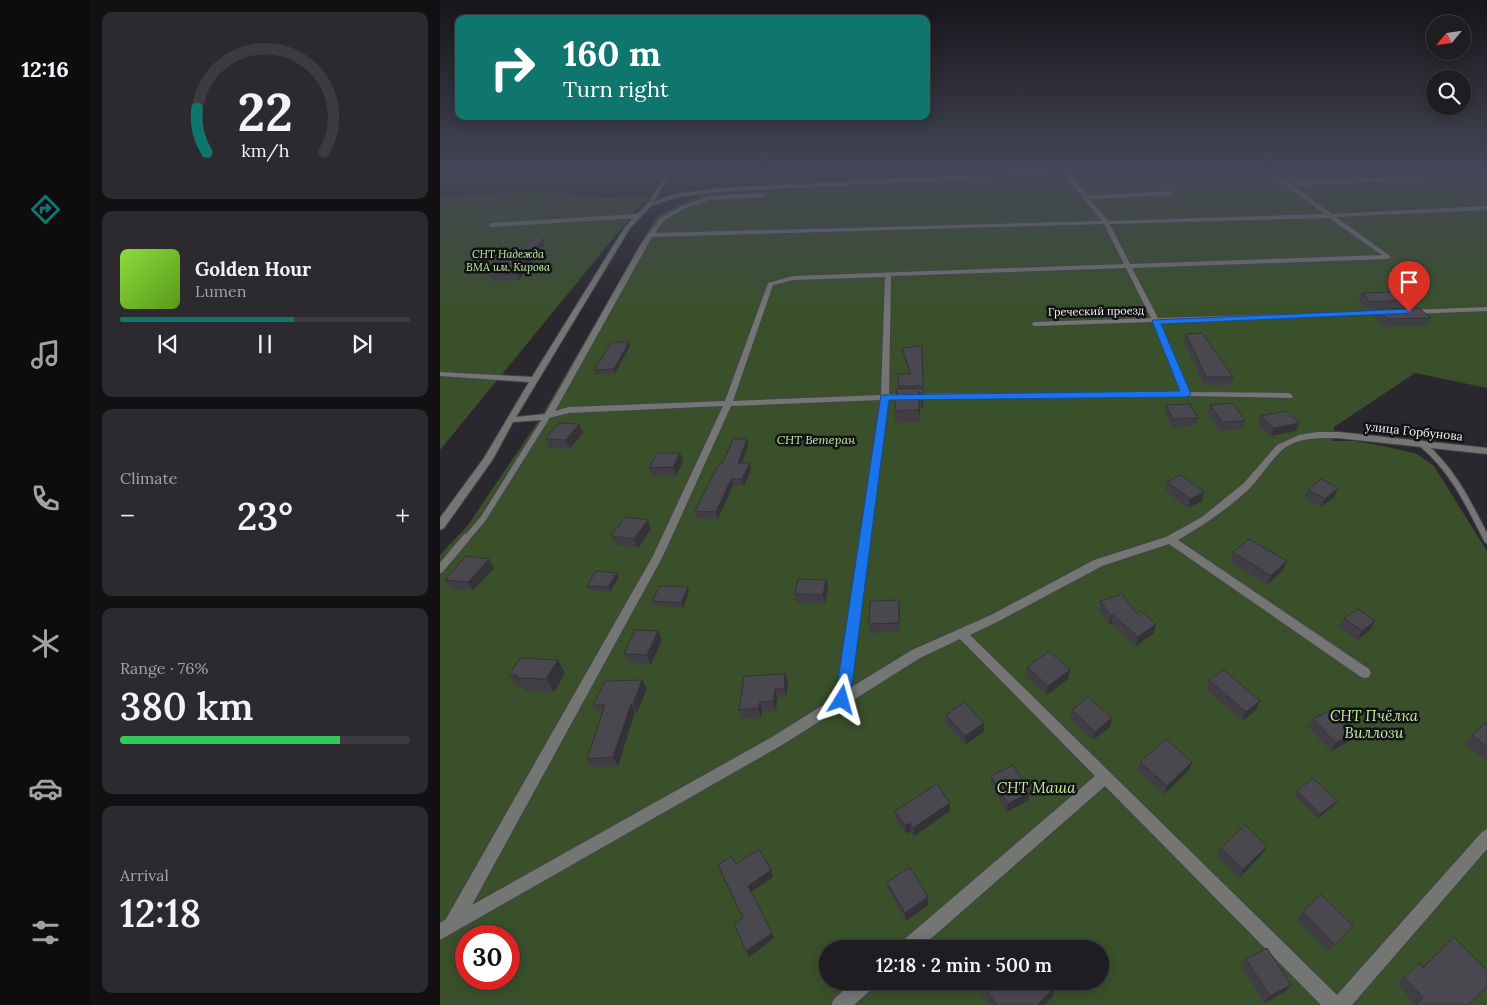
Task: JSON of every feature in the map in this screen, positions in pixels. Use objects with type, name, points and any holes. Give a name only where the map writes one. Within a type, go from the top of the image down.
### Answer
[{"type":"street","points":[[440,526],[488,459],[534,380],[628,227],[636,217]]},
{"type":"street","points":[[548,415],[644,244],[662,219],[666,217]]},
{"type":"street","points":[[1102,217],[1156,321],[1186,394]]},
{"type":"street","points":[[652,235],[1296,217]]},
{"type":"street","points":[[446,928],[658,556],[728,404],[770,284],[793,278],[1388,257],[1331,217]]},
{"type":"street","points":[[842,700],[885,397],[888,274]]},
{"type":"street","name":"Греческий проезд","points":[[1035,324],[1487,309]]},
{"type":"street","points":[[440,374],[534,380]]},
{"type":"street","points":[[510,420],[570,410],[885,397],[1186,394],[1288,396]]},
{"type":"street","name":"улица Горбунова","points":[[446,928],[777,742],[916,654],[1027,602],[1098,563],[1170,540],[1206,519],[1248,485],[1280,447],[1298,438],[1317,435],[1338,435],[1487,451]]},
{"type":"street","points":[[1170,540],[1365,673]]},
{"type":"street","points":[[961,633],[1334,1005]]},
{"type":"street","points":[[916,940],[1105,777]]},
{"type":"street","points":[[1340,1005],[1487,837]]},
{"type":"street","points":[[840,1005],[858,990]]},
{"type":"lane","points":[[491,225],[622,217]]},
{"type":"lane","points":[[440,569],[483,520],[548,415]]},
{"type":"lane","points":[[1422,444],[1436,454],[1447,466],[1487,540]]},
{"type":"green space","name":"СНТ Надежда ВМА им. Кирова","points":[[440,217],[631,217],[440,450]]},
{"type":"green space","points":[[656,217],[1487,217],[1487,388],[1415,373],[1334,427],[1333,441],[1355,441],[1417,454],[1434,466],[1487,551],[1487,1005],[440,1005],[440,555],[468,525],[541,417]]},
{"type":"building","points":[[539,234],[543,238],[516,274],[490,276]]},
{"type":"building","points":[[1398,292],[1409,300],[1370,302],[1362,293]]},
{"type":"building","points":[[1419,308],[1431,318],[1387,319],[1378,309]]},
{"type":"building","points":[[1202,333],[1233,377],[1206,377],[1186,334]]},
{"type":"building","points":[[612,342],[629,342],[614,369],[594,370]]},
{"type":"building","points":[[922,346],[923,386],[898,386],[899,374],[911,374],[902,348]]},
{"type":"building","points":[[923,388],[923,395],[919,391],[919,410],[895,411],[897,389]]},
{"type":"building","points":[[1233,403],[1245,421],[1222,422],[1210,405]]},
{"type":"building","points":[[1190,404],[1198,418],[1173,419],[1166,405]]},
{"type":"building","points":[[1286,411],[1300,423],[1274,428],[1260,416]]},
{"type":"building","points":[[559,423],[579,424],[566,440],[545,439]]},
{"type":"building","points":[[733,439],[747,439],[738,463],[750,463],[742,479],[731,479],[716,512],[695,511],[719,464],[722,464]]},
{"type":"building","points":[[657,453],[680,453],[673,467],[649,468]]},
{"type":"building","points":[[1181,475],[1204,492],[1190,499],[1167,482]]},
{"type":"building","points":[[1321,479],[1338,488],[1325,499],[1308,490]]},
{"type":"building","points":[[625,517],[648,520],[634,539],[611,536]]},
{"type":"building","points":[[1249,539],[1287,561],[1271,576],[1233,552]]},
{"type":"building","points":[[466,556],[489,559],[468,582],[445,580]]},
{"type":"building","points":[[596,571],[617,573],[608,587],[587,586]]},
{"type":"building","points":[[798,579],[826,580],[823,595],[795,594]]},
{"type":"building","points":[[660,586],[688,587],[681,603],[652,601]]},
{"type":"building","points":[[1122,594],[1137,614],[1141,611],[1156,624],[1138,637],[1113,615],[1111,616],[1100,601]]},
{"type":"building","points":[[899,600],[899,623],[869,624],[870,601]]},
{"type":"building","points":[[1358,609],[1375,621],[1362,631],[1344,618]]},
{"type":"building","points":[[635,630],[658,631],[647,655],[624,654]]},
{"type":"building","points":[[1049,651],[1070,670],[1048,686],[1027,667]]},
{"type":"building","points":[[520,658],[558,660],[546,679],[516,678],[517,675],[509,675]]},
{"type":"building","points":[[1224,670],[1260,701],[1246,712],[1209,680]]},
{"type":"building","points":[[785,674],[784,689],[775,689],[773,701],[760,702],[758,708],[739,710],[744,676]]},
{"type":"building","points":[[642,680],[633,704],[631,704],[613,757],[587,759],[605,705],[593,705],[605,681]]},
{"type":"building","points":[[1088,697],[1112,718],[1095,732],[1072,710]]},
{"type":"building","points":[[964,702],[984,723],[965,736],[946,715]]},
{"type":"building","points":[[1332,709],[1355,732],[1336,743],[1313,719]]},
{"type":"building","points":[[1487,722],[1487,747],[1472,735]]},
{"type":"building","points":[[1166,739],[1192,762],[1167,786],[1140,762]]},
{"type":"building","points":[[1013,765],[1030,792],[1008,804],[991,776]]},
{"type":"building","points":[[1313,778],[1337,801],[1320,814],[1297,791]]},
{"type":"building","points":[[937,784],[950,803],[913,828],[910,823],[905,826],[895,811]]},
{"type":"building","points":[[1245,825],[1267,846],[1243,870],[1221,848]]},
{"type":"building","points":[[759,849],[771,870],[748,886],[772,933],[746,951],[734,924],[743,918],[718,865],[731,856],[736,864]]},
{"type":"building","points":[[910,867],[928,897],[905,913],[887,882]]},
{"type":"building","points":[[1321,894],[1353,926],[1335,945],[1303,912]]},
{"type":"building","points":[[1454,937],[1487,970],[1487,986],[1468,1005],[1416,1005],[1423,997],[1404,978],[1419,963],[1423,968]]},
{"type":"building","points":[[1267,948],[1291,985],[1270,996],[1246,959]]},
{"type":"building","points":[[986,990],[1052,990],[1037,1005],[997,1005]]},
{"type":"route","points":[[842,700],[885,397],[1186,394],[1156,321],[1409,312]]},
{"type":"park label","name":"СНТ Ветеран","points":[[816,439]]},
{"type":"park label","name":"СНТ Пчёлка Виллози","points":[[1374,724]]},
{"type":"park label","name":"СНТ Маша","points":[[1036,787]]}]
